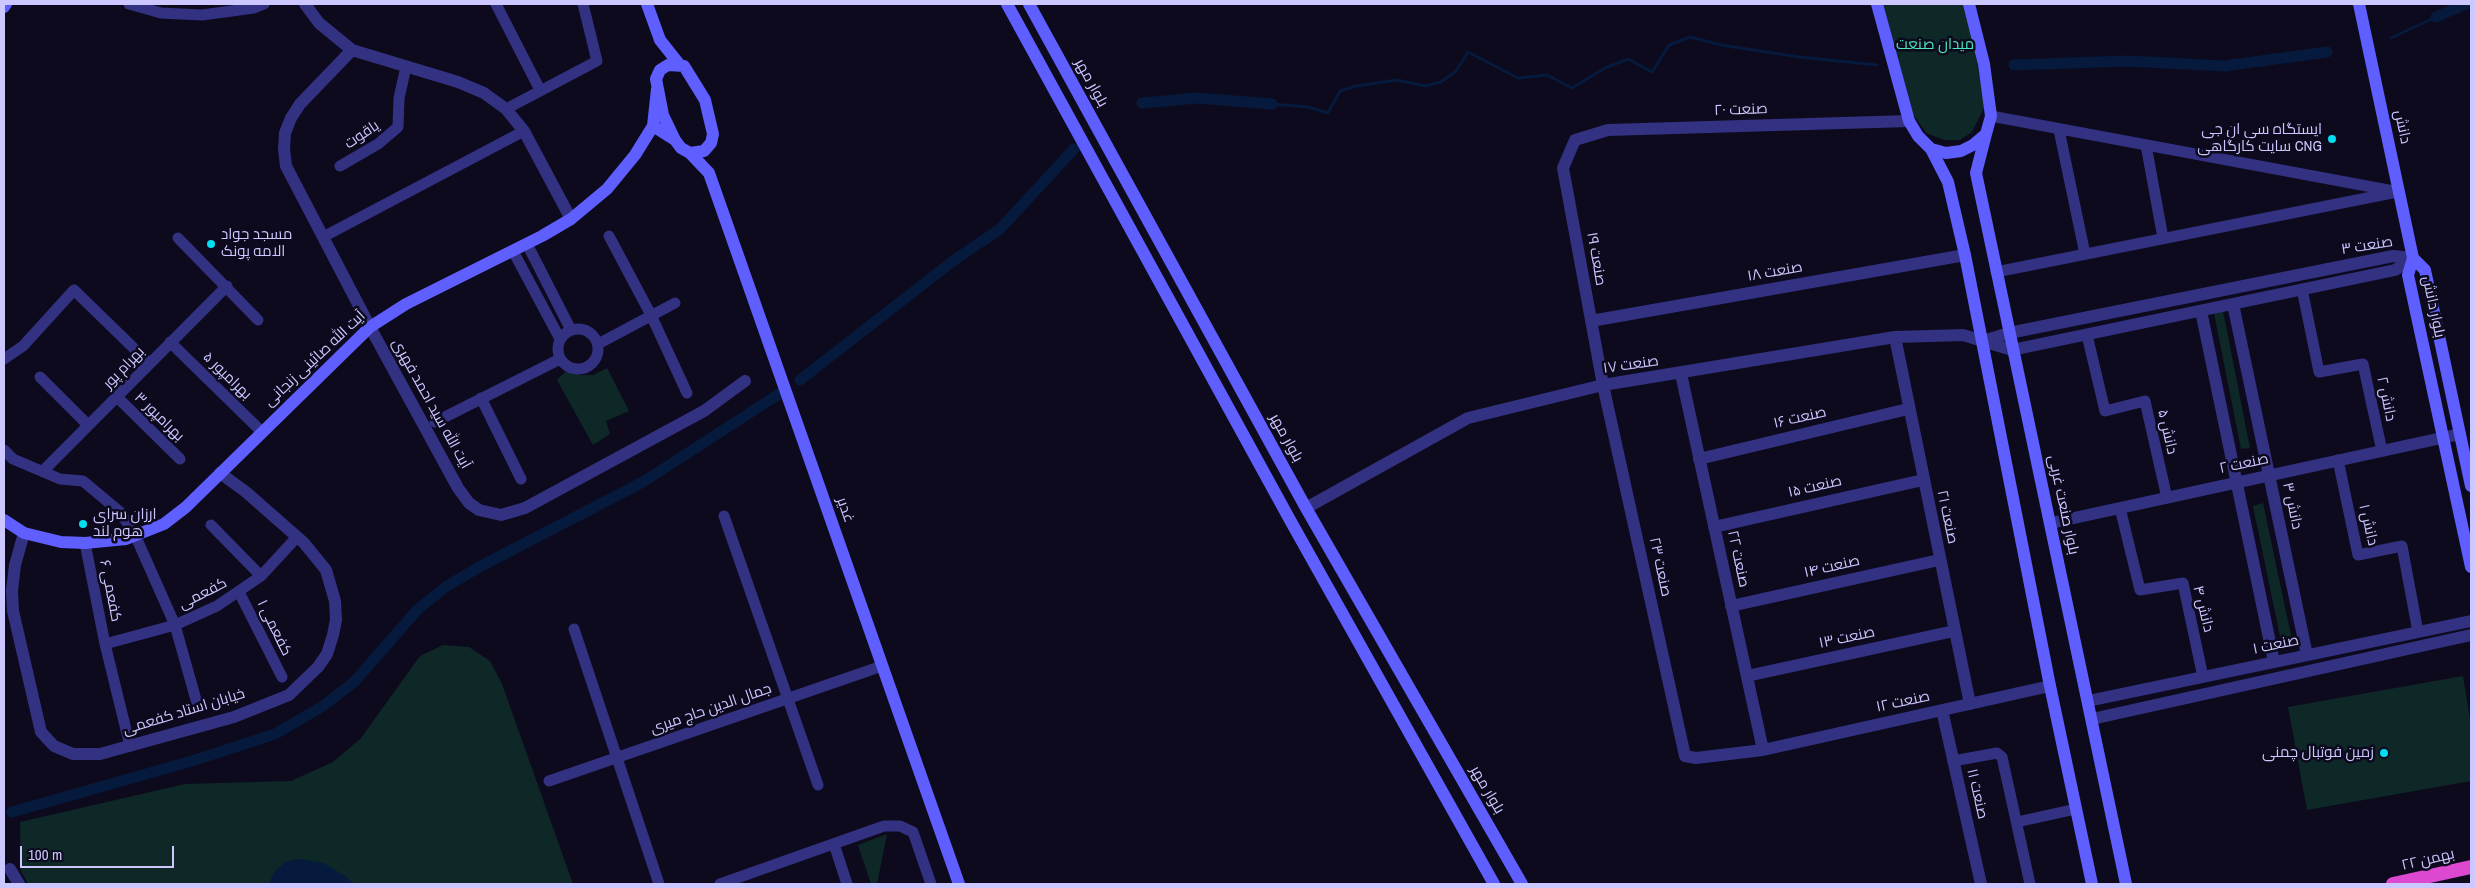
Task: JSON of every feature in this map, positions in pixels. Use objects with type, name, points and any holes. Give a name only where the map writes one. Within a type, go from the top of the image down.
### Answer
[{"type":"highway","name":"۲۲ بهمن","points":[[2393,884],[2471,866]]},
{"type":"main road","points":[[647,4],[660,40],[679,64],[688,70],[705,100],[713,134],[708,148],[709,173]]},
{"type":"main road","points":[[1007,4],[1290,520],[1494,884]]},
{"type":"main road","name":"بلوار مهر","points":[[1029,4],[1306,508],[1522,884]]},
{"type":"main road","points":[[1877,4],[1909,122],[1918,136],[1931,149],[1948,182],[1966,254],[2050,686],[2092,884]]},
{"type":"main road","points":[[1931,149],[1946,153],[1961,151],[1973,145],[1986,134],[1990,116],[1984,64],[1969,4]]},
{"type":"main road","name":"دانش","points":[[2360,4],[2414,258]]},
{"type":"main road","name":"آیت الله صائینی زنجانی","points":[[4,520],[24,533],[61,542],[86,543],[126,539],[164,524],[186,507],[370,327],[406,304],[527,244],[571,218],[607,189],[635,155],[653,126],[657,89],[656,79],[660,70],[660,40]]},
{"type":"main road","points":[[660,70],[668,64],[679,64]]},
{"type":"main road","points":[[657,89],[663,115],[675,140]]},
{"type":"main road","name":"غدیر","points":[[653,126],[675,140],[681,148],[690,153],[709,173],[959,884]]},
{"type":"main road","name":"بلوار صنعت غربی","points":[[1986,134],[1976,173],[2012,350],[2051,523],[2125,883]]},
{"type":"main road","points":[[690,153],[700,153],[708,148]]},
{"type":"main road","points":[[1098,170],[1116,162]]},
{"type":"main road","name":"بلوار دانش","points":[[2471,486],[2425,270],[2414,258],[2408,274],[2471,567]]},
{"type":"street","points":[[129,4],[161,14],[202,15],[254,8],[264,4]]},
{"type":"street","points":[[305,4],[319,23],[352,50],[458,82],[484,92],[506,109],[524,131],[571,218]]},
{"type":"street","points":[[496,4],[540,90]]},
{"type":"street","points":[[506,109],[597,61],[583,4]]},
{"type":"street","name":"آیت الله سید احمد فهری","points":[[352,50],[300,104],[290,118],[285,133],[286,166],[370,327],[458,488],[469,503],[489,514],[513,513],[525,508],[704,411],[744,381]]},
{"type":"street","name":"یاقوت","points":[[340,166],[378,144],[398,127],[399,98],[406,67]]},
{"type":"street","points":[[1990,116],[2399,192]]},
{"type":"street","name":"صنعت ۲۰","points":[[1575,140],[1608,130],[1909,122]]},
{"type":"street","points":[[2060,130],[2084,254]]},
{"type":"street","points":[[323,237],[524,131]]},
{"type":"street","name":"صنعت ۱۹","points":[[1575,140],[1563,168],[1603,385]]},
{"type":"street","points":[[2146,145],[2163,238]]},
{"type":"street","points":[[1996,272],[2399,192]]},
{"type":"street","points":[[608,236],[651,315],[687,393]]},
{"type":"street","points":[[178,238],[227,286],[258,320]]},
{"type":"street","points":[[527,244],[571,330]]},
{"type":"street","points":[[513,251],[560,339]]},
{"type":"street","name":"صنعت ۱۸","points":[[1591,321],[1966,254]]},
{"type":"street","name":"صنعت ۳","points":[[1983,341],[2009,333],[2393,256],[2414,258]]},
{"type":"street","name":"صنعت ۳","points":[[2012,350],[2396,270],[2414,258]]},
{"type":"street","name":"بهرام پور","points":[[43,471],[227,286]]},
{"type":"street","name":"دانش ۲","points":[[2302,289],[2319,372],[2363,364],[2382,451]]},
{"type":"street","points":[[4,359],[23,346],[74,290],[149,363]]},
{"type":"street","points":[[598,344],[675,303]]},
{"type":"street","name":"دانش ۳","points":[[2233,304],[2307,655]]},
{"type":"street","points":[[2201,311],[2274,662]]},
{"type":"street","points":[[582,329],[592,334],[598,344],[598,356],[591,365],[580,370],[568,367],[560,359],[558,349],[560,339],[571,330],[582,329]]},
{"type":"street","name":"صنعت ۱۷","points":[[1306,508],[1468,418],[1603,385],[1681,374],[1895,337],[1964,335],[2012,350]]},
{"type":"street","name":"دانش ۵","points":[[2087,335],[2105,411],[2145,401],[2167,498]]},
{"type":"street","name":"صنعت ۲۱","points":[[1895,337],[1908,409],[1970,704]]},
{"type":"street","name":"بهرامپور ۵","points":[[170,342],[262,432]]},
{"type":"street","points":[[435,422],[560,359]]},
{"type":"street","name":"صنعت ۲۲","points":[[1681,374],[1763,750]]},
{"type":"street","points":[[40,377],[88,425]]},
{"type":"street","name":"صنعت ۲۳","points":[[1603,385],[1685,756]]},
{"type":"street","name":"بهرامپور ۳","points":[[117,397],[180,459]]},
{"type":"street","points":[[481,398],[521,479]]},
{"type":"street","name":"صنعت ۱۶","points":[[1699,459],[1908,409]]},
{"type":"street","name":"صنعت ۲","points":[[2051,523],[2460,434]]},
{"type":"street","points":[[4,450],[13,459],[60,479],[83,481],[120,512],[135,535],[175,625],[198,707]]},
{"type":"street","name":"دانش ۱","points":[[2338,460],[2358,555],[2402,546],[2418,632]]},
{"type":"street","name":"خیابان استاد کفعمی","points":[[24,533],[15,565],[12,591],[14,611],[41,732],[54,746],[73,754],[100,754],[234,717],[289,695],[318,667],[328,654],[336,620],[335,601],[326,570],[297,537],[246,492],[220,473]]},
{"type":"street","name":"صنعت ۱۵","points":[[1714,527],[1923,480]]},
{"type":"street","name":"دانش ۴","points":[[2120,508],[2140,590],[2183,583],[2203,677]]},
{"type":"street","points":[[724,516],[818,785]]},
{"type":"street","points":[[211,525],[261,576]]},
{"type":"street","name":"کفعمی","points":[[105,644],[175,625],[216,606],[261,576],[297,537]]},
{"type":"street","name":"کفعمی ۶","points":[[86,543],[105,644],[130,746]]},
{"type":"street","name":"صنعت ۱۴","points":[[1731,606],[1940,560]]},
{"type":"street","name":"کفعمی ۱","points":[[239,592],[282,678]]},
{"type":"street","name":"صنعت ۱","points":[[2088,701],[2471,621]]},
{"type":"street","points":[[574,628],[659,884]]},
{"type":"street","name":"صنعت ۱۳","points":[[1747,676],[1954,631]]},
{"type":"street","points":[[2092,719],[2471,635]]},
{"type":"street","name":"جمال الدین حاج میری","points":[[549,781],[882,666]]},
{"type":"street","name":"صنعت ۱۲","points":[[1685,756],[1696,758],[1763,750],[2050,686]]},
{"type":"street","name":"صنعت ۱۱","points":[[1942,710],[1980,884]]},
{"type":"street","points":[[1953,761],[1997,753],[2002,757],[2030,884]]},
{"type":"street","points":[[2017,822],[2076,809]]},
{"type":"street","points":[[720,884],[884,826],[900,826],[913,832],[931,884]]},
{"type":"street","points":[[834,844],[847,884]]},
{"type":"street","points":[[10,869],[19,884]]},
{"type":"green space","name":"میدان صنعت","points":[[1883,4],[1966,4],[1985,106],[1972,132],[1960,140],[1944,140],[1926,133],[1913,114]]},
{"type":"green space","points":[[2223,311],[2250,448],[2241,449],[2214,313]]},
{"type":"green space","points":[[607,368],[629,411],[606,421],[610,434],[593,445],[557,380],[567,370],[580,375],[593,375]]},
{"type":"green space","points":[[2263,503],[2292,640],[2281,641],[2253,506]]},
{"type":"green space","points":[[443,645],[469,647],[490,661],[502,684],[573,884],[28,884],[21,871],[20,822],[185,784],[291,781],[333,762],[361,738],[420,656]]},
{"type":"green space","name":"زمین فوتبال چمنی","points":[[2463,676],[2471,725],[2471,781],[2307,810],[2288,707]]},
{"type":"green space","points":[[887,834],[877,884],[871,884],[858,845]]},
{"type":"water","points":[[299,859],[323,863],[345,876],[354,884],[269,884],[274,872],[285,862]]},
{"type":"waterway","points":[[2436,17],[2466,4]]},
{"type":"waterway","points":[[2391,38],[2436,17]]},
{"type":"waterway","points":[[1272,104],[1308,107],[1328,113],[1340,91],[1356,86],[1397,80],[1425,86],[1441,82],[1456,71],[1468,52],[1518,78],[1547,75],[1572,88],[1605,68],[1628,59],[1652,72],[1669,45],[1690,37],[1721,45],[1800,57],[1877,65]]},
{"type":"waterway","points":[[2014,65],[2127,61],[2224,66],[2327,52]]},
{"type":"waterway","points":[[1142,103],[1198,98],[1272,104]]},
{"type":"waterway","points":[[800,380],[953,261],[1000,229],[1074,149]]},
{"type":"waterway","points":[[12,812],[192,761],[275,734],[323,706],[354,682],[418,609],[447,586],[481,566],[643,482],[782,392]]},
{"type":"place","name":"ایستگاه سی ان جی سایت کارگاهی CNG","points":[[2332,139]]},
{"type":"place","name":"مسجد جواد الامه پونک","points":[[211,244]]},
{"type":"place","name":"ارزان سرای هوم لند","points":[[83,524]]},
{"type":"place","name":"زمین فوتبال چمنی","points":[[2384,753]]}]
